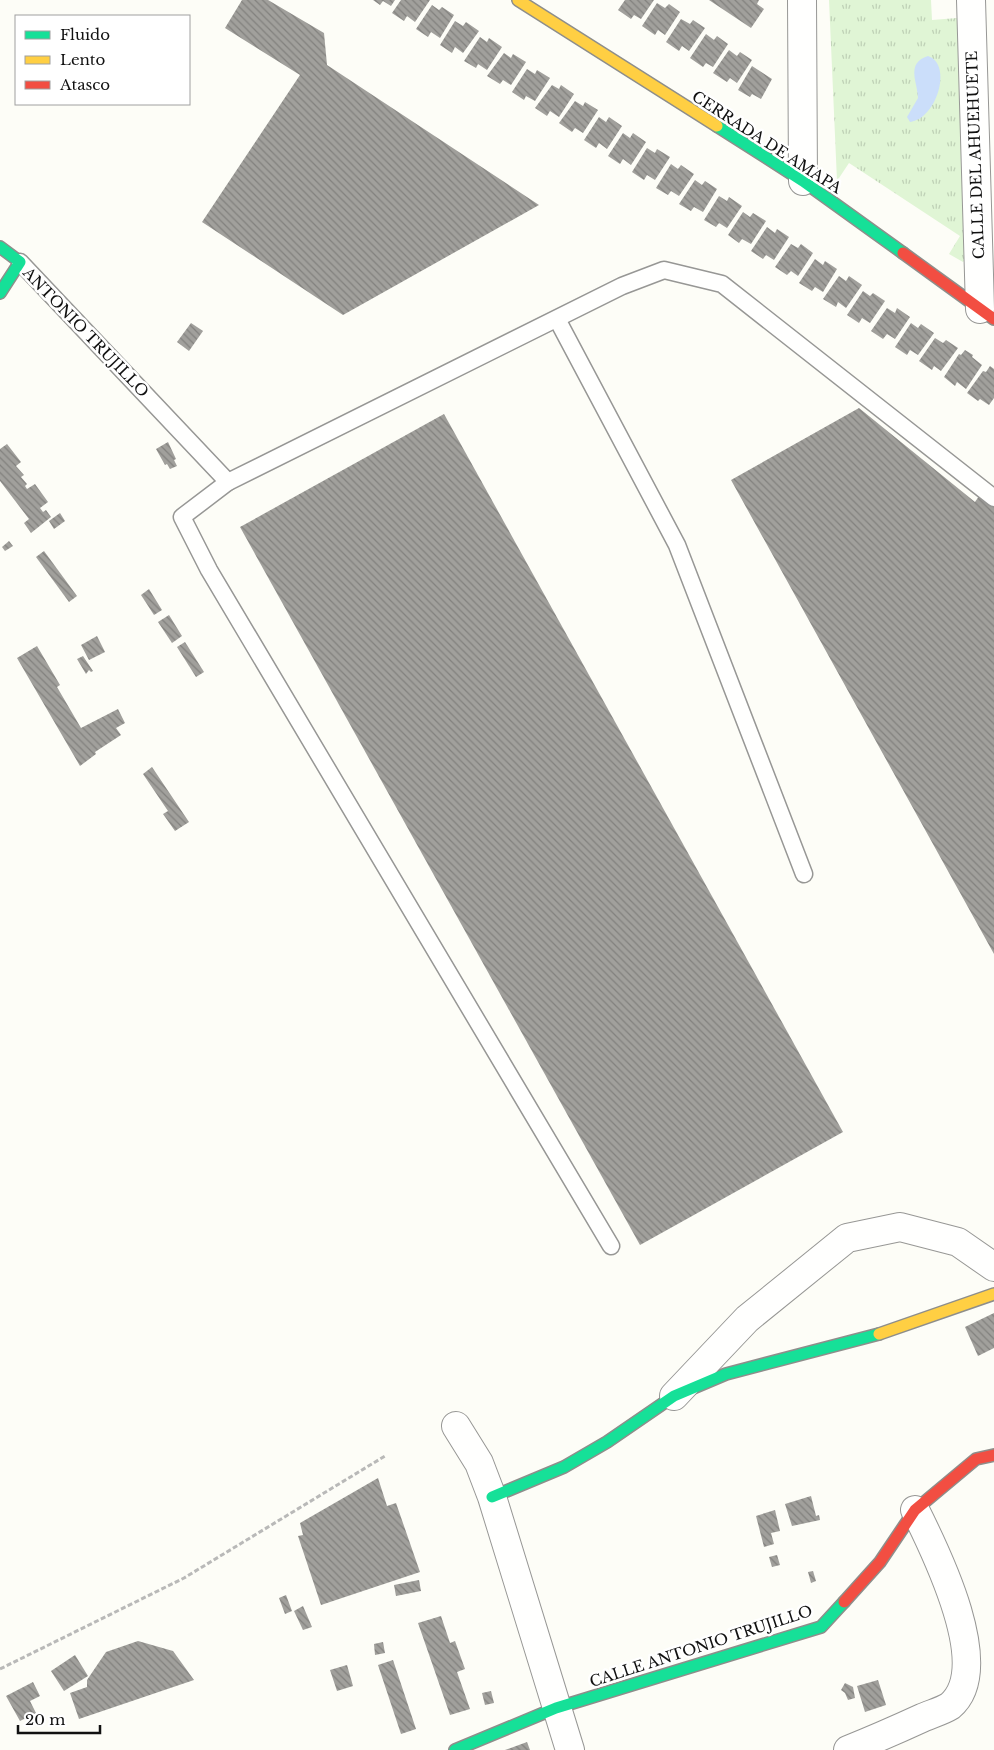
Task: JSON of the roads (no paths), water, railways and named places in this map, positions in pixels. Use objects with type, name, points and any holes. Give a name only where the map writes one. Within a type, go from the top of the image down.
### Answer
[{"type":"street","name":"CERRADA DE AMAPA","points":[[518,0],[803,181],[987,314]]},
{"type":"street","points":[[802,0],[803,181]]},
{"type":"street","name":"CALLE DEL AHUEHUETE","points":[[970,0],[983,97],[987,314]]},
{"type":"street","name":"ANTONIO TRUJILLO","points":[[0,247],[20,262]]},
{"type":"street","points":[[0,293],[20,262]]},
{"type":"street","points":[[674,1396],[747,1319],[847,1238],[900,1227],[958,1242],[994,1267]]},
{"type":"street","points":[[492,1497],[564,1467],[607,1442],[674,1396],[726,1374],[869,1337],[994,1294]]},
{"type":"street","points":[[456,1426],[479,1463],[492,1497],[570,1750]]},
{"type":"street","name":"CALLE ANTONIO TRUJILLO","points":[[455,1750],[556,1708],[820,1627],[880,1562],[915,1510],[976,1459],[994,1455]]},
{"type":"street","points":[[848,1750],[950,1706],[966,1692],[972,1667],[968,1635],[954,1586],[915,1510]]},
{"type":"lane","name":"ANTONIO TRUJILLO","points":[[20,262],[228,482]]},
{"type":"lane","points":[[611,1246],[209,570],[182,517],[228,482],[622,286],[664,270],[722,284],[994,498]]},
{"type":"lane","points":[[556,319],[677,545],[804,874]]},
{"type":"water","points":[[928,56],[936,61],[940,69],[938,91],[928,112],[920,119],[910,122],[907,117],[918,98],[914,74],[915,68],[921,59]]}]
